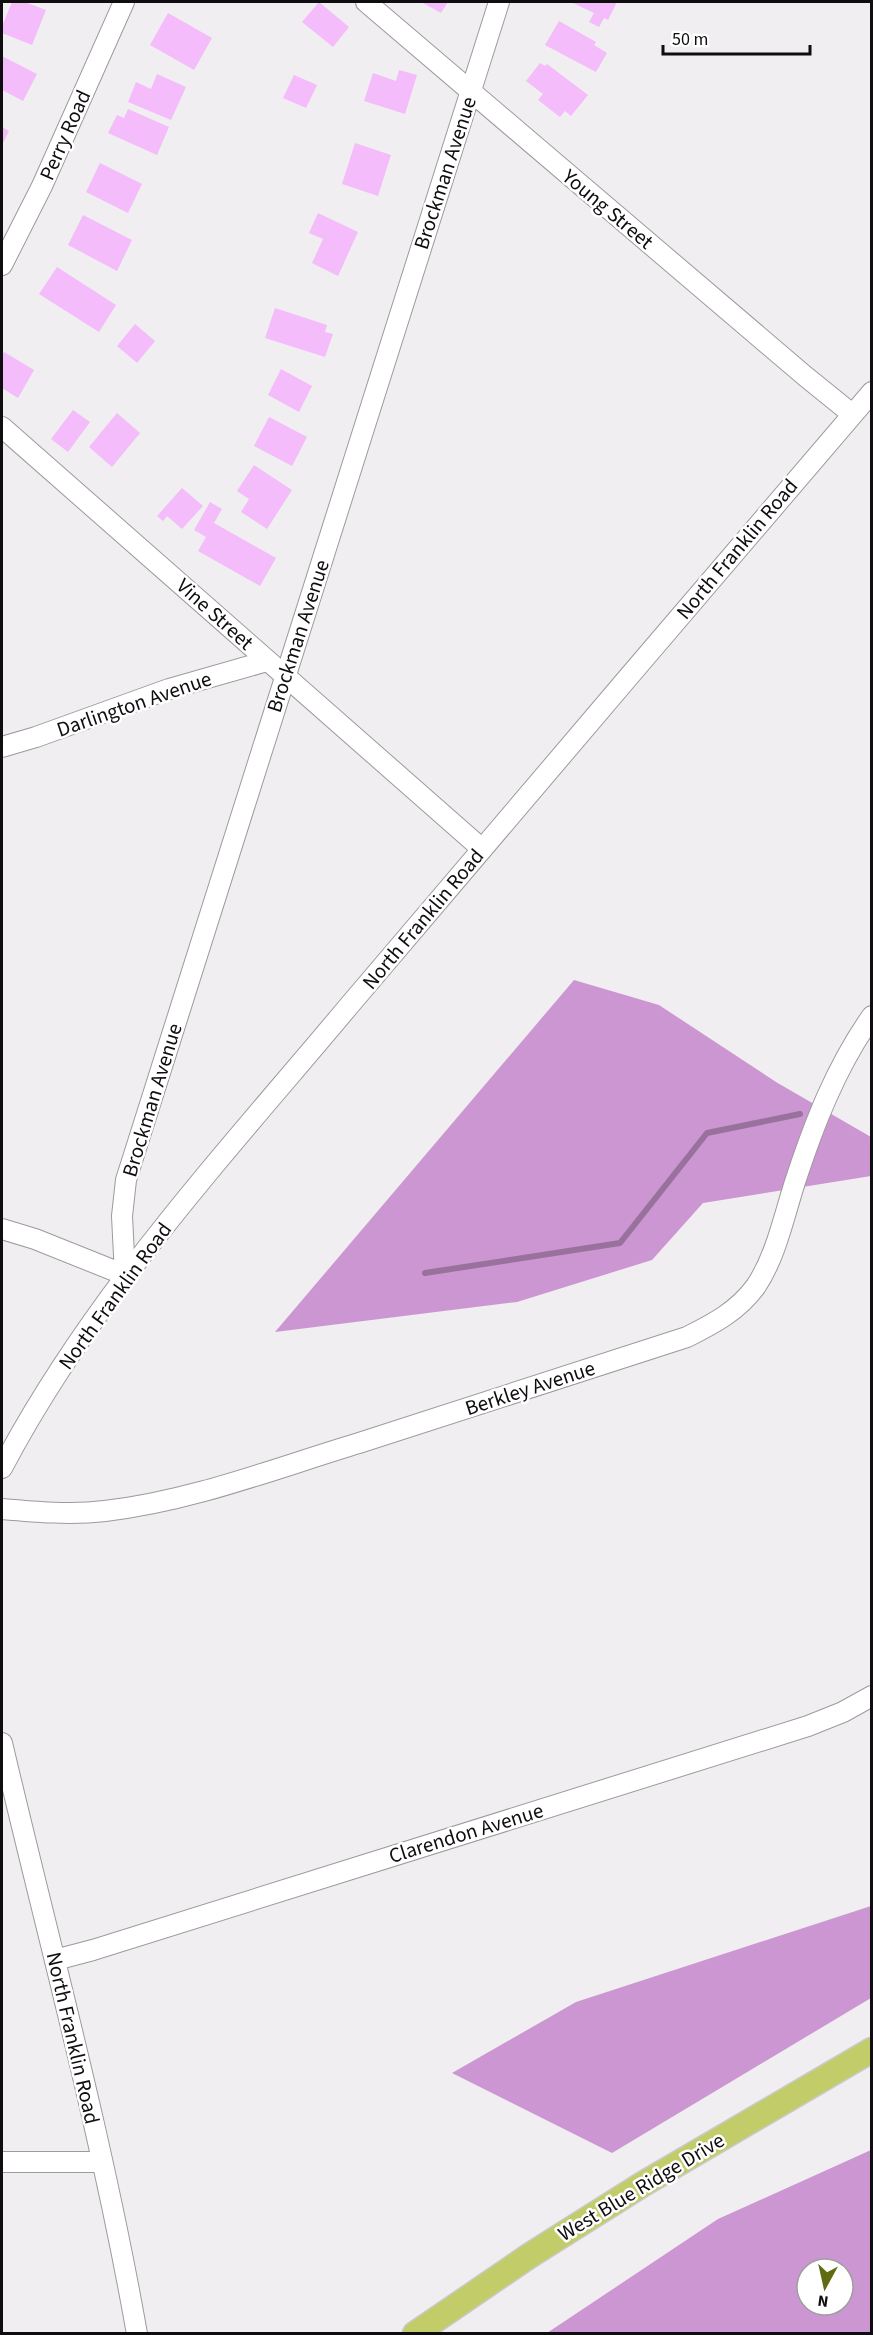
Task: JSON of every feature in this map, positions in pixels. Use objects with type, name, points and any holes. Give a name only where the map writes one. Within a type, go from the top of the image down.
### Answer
[{"type":"main road","name":"West Blue Ridge Drive","points":[[415,2334],[529,2256],[642,2184],[872,2050]]},
{"type":"street","name":"Perry Road","points":[[2,265],[42,186],[124,2]]},
{"type":"street","name":"Young Street","points":[[366,2],[796,369],[852,414]]},
{"type":"street","name":"Brockman Avenue","points":[[125,1275],[122,1216],[126,1180],[499,2]]},
{"type":"street","name":"North Franklin Road","points":[[2,1468],[74,1348],[125,1275],[482,849],[872,392]]},
{"type":"street","name":"Vine Street","points":[[2,426],[285,678],[482,849]]},
{"type":"street","name":"Darlington Avenue","points":[[2,747],[169,689],[267,661]]},
{"type":"street","name":"Berkley Avenue","points":[[2,1509],[69,1513],[104,1512],[171,1499],[244,1479],[417,1425],[687,1337],[713,1324],[743,1302],[762,1275],[773,1250],[810,1136],[827,1094],[848,1052],[872,1016]]},
{"type":"street","points":[[2,1229],[35,1239],[125,1275]]},
{"type":"street","name":"Clarendon Avenue","points":[[55,1960],[105,1947],[808,1726],[843,1712],[872,1696]]},
{"type":"street","name":"North Franklin Road","points":[[2,1743],[5,1769],[55,1960],[102,2162],[137,2334]]},
{"type":"street","points":[[2,2162],[102,2162]]},
{"type":"shaded area","points":[[574,980],[659,1005],[776,1082],[871,1137],[871,1176],[703,1203],[652,1260],[517,1302],[275,1332]]},
{"type":"shaded area","points":[[871,1906],[871,1998],[612,2153],[452,2073],[576,2002]]},
{"type":"shaded area","points":[[871,2150],[871,2333],[547,2333],[718,2219]]},
{"type":"building","points":[[12,2],[25,2],[46,10],[32,45],[2,33],[2,26]]},
{"type":"building","points":[[319,2],[349,27],[333,47],[302,22]]},
{"type":"building","points":[[421,2],[448,2],[441,13]]},
{"type":"building","points":[[571,2],[617,2],[608,20],[604,18],[599,27],[589,22],[594,13]]},
{"type":"building","points":[[168,13],[212,38],[194,70],[150,45]]},
{"type":"building","points":[[559,21],[596,42],[594,45],[607,53],[596,72],[545,45]]},
{"type":"building","points":[[2,56],[37,74],[23,101],[2,90]]},
{"type":"building","points":[[540,63],[545,66],[547,64],[588,95],[571,116],[565,111],[560,117],[538,100],[543,94],[526,81]]},
{"type":"building","points":[[399,70],[417,75],[405,114],[364,101],[373,73],[396,81]]},
{"type":"building","points":[[157,74],[186,87],[171,120],[128,102],[136,82],[151,89]]},
{"type":"building","points":[[294,75],[317,85],[306,108],[283,98]]},
{"type":"building","points":[[128,109],[169,127],[157,155],[108,133],[117,115],[124,118]]},
{"type":"building","points":[[2,127],[9,131],[2,145]]},
{"type":"building","points":[[355,143],[391,155],[378,196],[342,184]]},
{"type":"building","points":[[100,163],[142,184],[128,213],[86,192]]},
{"type":"building","points":[[318,213],[358,232],[338,276],[312,263],[323,239],[309,233]]},
{"type":"building","points":[[83,215],[132,240],[117,271],[68,245]]},
{"type":"building","points":[[57,267],[116,305],[99,332],[39,294]]},
{"type":"building","points":[[275,308],[327,325],[325,332],[333,334],[325,357],[265,338]]},
{"type":"building","points":[[135,324],[155,341],[137,363],[117,346]]},
{"type":"building","points":[[4,352],[34,370],[18,398],[2,388]]},
{"type":"building","points":[[281,369],[312,386],[299,412],[268,395]]},
{"type":"building","points":[[73,410],[90,422],[68,452],[51,439]]},
{"type":"building","points":[[117,413],[140,433],[112,467],[89,447]]},
{"type":"building","points":[[269,417],[307,437],[292,466],[254,446]]},
{"type":"building","points":[[254,465],[292,490],[267,529],[241,512],[249,499],[237,491]]},
{"type":"building","points":[[182,488],[203,506],[182,529],[167,516],[163,521],[157,516]]},
{"type":"building","points":[[210,502],[222,509],[214,523],[276,558],[260,586],[198,551],[206,537],[194,530]]},
{"type":"waterway","points":[[425,1273],[620,1243],[707,1133],[800,1114]]}]
